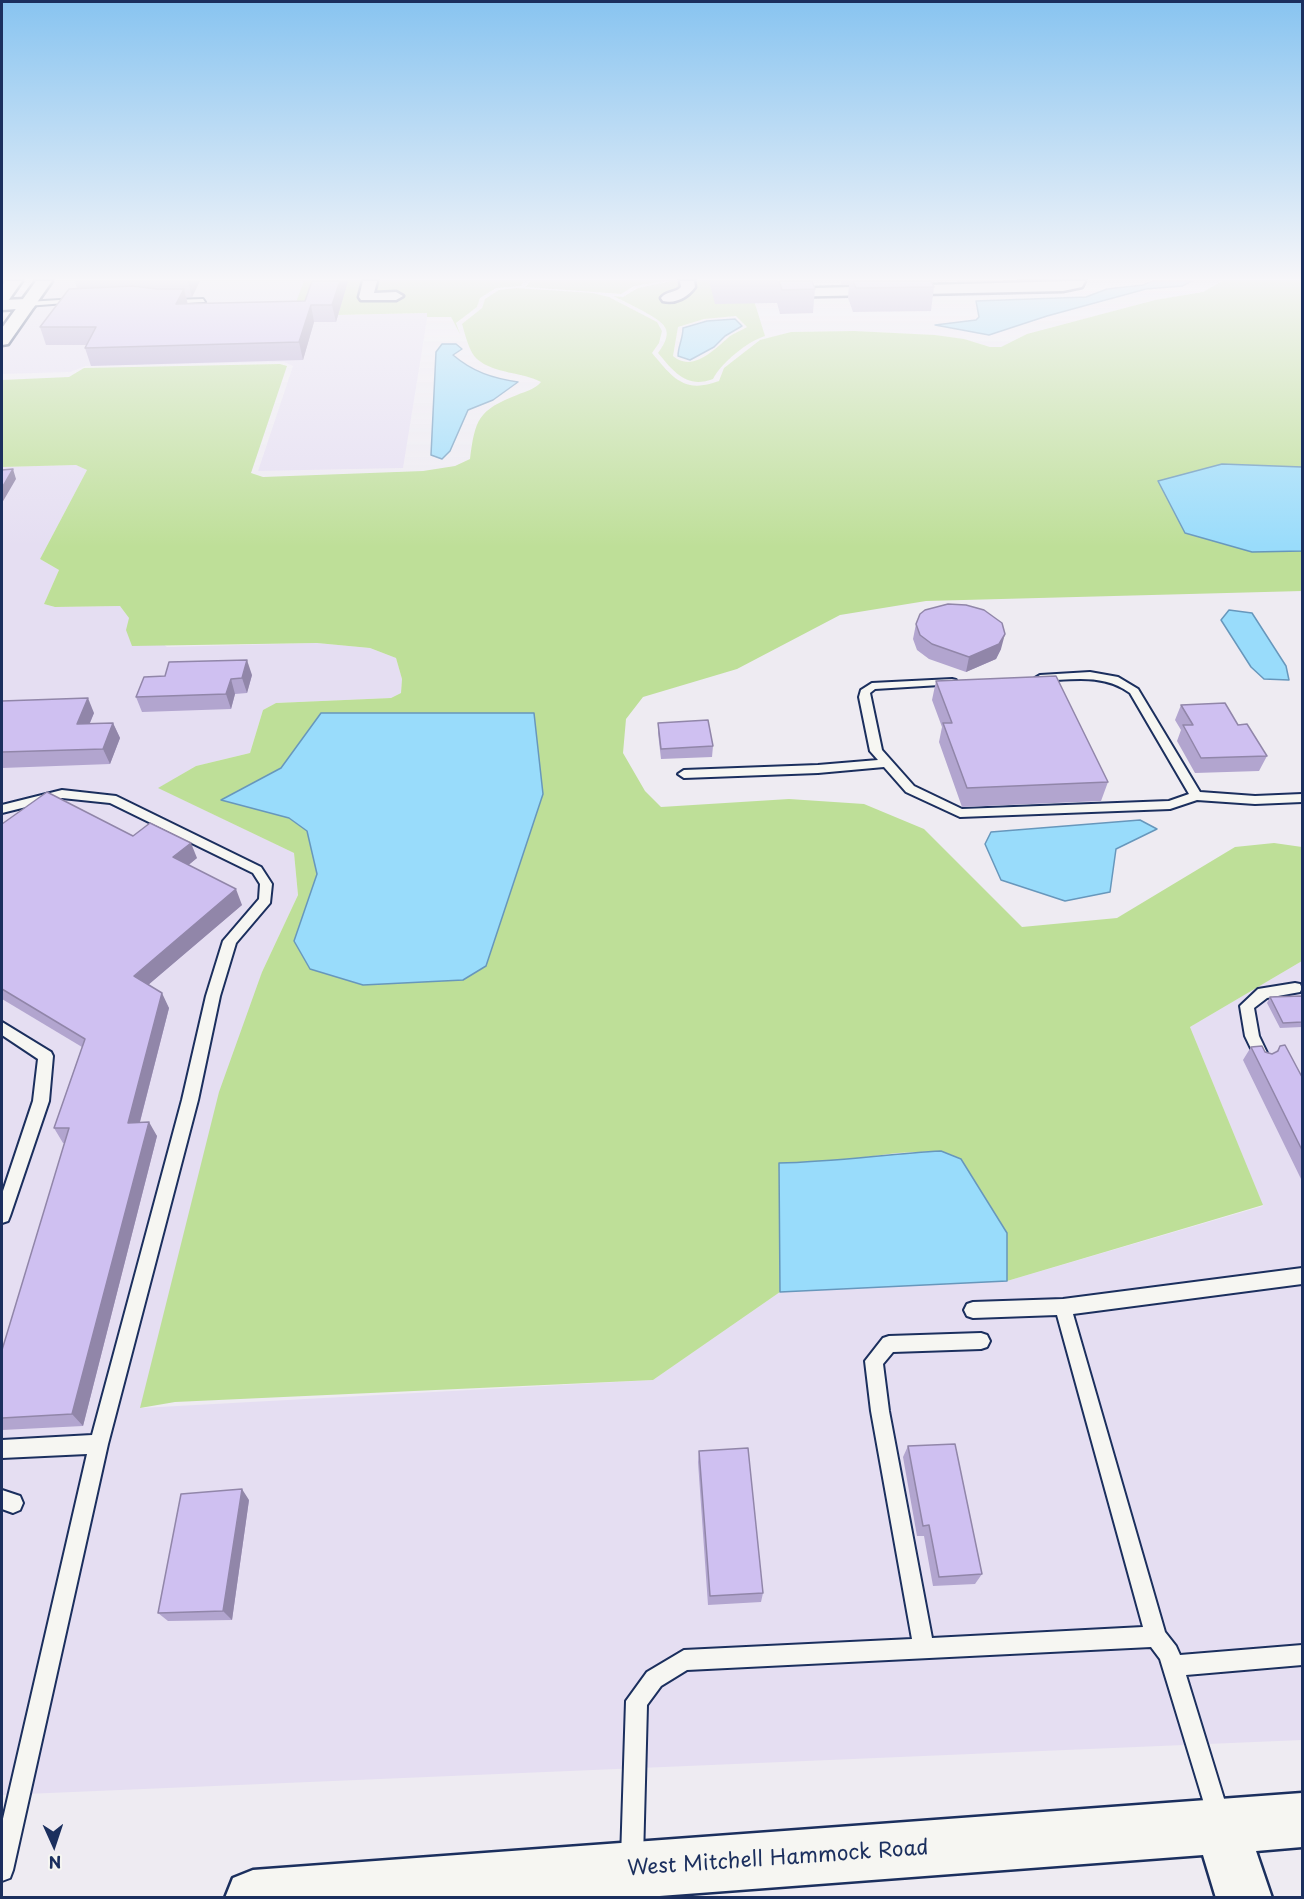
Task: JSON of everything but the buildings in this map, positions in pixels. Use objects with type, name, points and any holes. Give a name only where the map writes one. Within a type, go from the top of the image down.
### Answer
[{"type":"main road","name":"West Mitchell Hammock Road","points":[[253,1898],[622,1883],[1302,1820]]},
{"type":"main road","points":[[1221,1826],[1244,1898]]},
{"type":"lane","points":[[1025,679],[1103,676],[1126,683],[1134,691],[1196,796]]},
{"type":"lane","points":[[966,682],[872,686],[865,692],[864,697],[876,751],[909,789],[960,813],[1170,805],[1196,796],[1255,800],[1302,798]]},
{"type":"lane","points":[[684,774],[818,769],[886,763]]},
{"type":"lane","points":[[2,809],[62,794],[112,799],[257,870],[266,884],[264,900],[230,941],[213,996],[190,1100],[99,1444],[2,1870]]},
{"type":"lane","points":[[1263,1059],[1252,1036],[1247,1006],[1263,993],[1295,988]]},
{"type":"lane","points":[[2,1028],[46,1056],[42,1101],[2,1216]]},
{"type":"lane","points":[[973,1310],[1063,1307],[1302,1276]]},
{"type":"lane","points":[[1063,1307],[1156,1637],[1169,1653],[1221,1826]]},
{"type":"lane","points":[[924,1649],[880,1411],[874,1362],[889,1344],[981,1341]]},
{"type":"lane","points":[[2,1449],[99,1444]]},
{"type":"lane","points":[[622,1883],[637,1701],[654,1679],[684,1660],[1156,1637]]},
{"type":"lane","points":[[1173,1666],[1302,1655]]},
{"type":"shaded area","points":[[2,370],[76,370],[70,372],[2,374]]},
{"type":"shaded area","points":[[292,370],[419,370],[403,468],[258,471]]},
{"type":"shaded area","points":[[76,465],[87,470],[40,559],[59,570],[44,604],[55,607],[120,606],[129,618],[167,647],[317,643],[370,648],[396,658],[402,679],[401,693],[391,698],[276,703],[263,710],[250,753],[196,766],[159,788],[294,853],[298,895],[262,972],[141,1408],[653,1380],[780,1292],[1007,1281],[1263,1206],[1190,1027],[1302,961],[1302,1740],[2,1795],[2,467]]},
{"type":"green space","points":[[81,370],[286,370],[251,473],[263,477],[423,471],[455,466],[470,459],[477,426],[486,412],[504,400],[533,389],[541,382],[498,370],[666,370],[680,381],[697,386],[719,381],[723,370],[1302,370],[1302,467],[1222,464],[1159,482],[1252,552],[1302,551],[1302,591],[926,601],[840,615],[737,669],[643,697],[626,719],[623,753],[645,791],[661,807],[789,799],[864,804],[924,829],[1022,927],[1117,918],[1235,847],[1274,843],[1302,847],[1302,961],[1190,1027],[1263,1205],[1007,1281],[1007,1233],[961,1159],[941,1151],[897,1153],[827,1162],[779,1164],[780,1292],[653,1380],[175,1402],[140,1408],[219,1092],[262,972],[298,895],[294,853],[158,788],[196,766],[250,753],[263,710],[276,703],[391,698],[401,693],[402,679],[396,658],[370,648],[317,643],[132,646],[126,630],[129,618],[120,606],[55,607],[44,604],[59,570],[40,559],[87,470],[76,465],[2,467],[2,380],[69,377]],"holes":[[[321,713],[463,980],[363,985],[310,969],[294,941],[317,874],[307,831],[289,818],[222,800],[281,768]]]},
{"type":"green space","points":[[674,370],[719,370],[713,379],[704,382],[688,380]]},
{"type":"water","points":[[435,370],[475,370],[518,382],[493,400],[468,410],[450,451],[442,459],[431,455]]},
{"type":"water","points":[[1222,464],[1302,467],[1302,551],[1252,552],[1185,533],[1158,481]]},
{"type":"water","points":[[1229,610],[1252,613],[1286,666],[1289,680],[1264,679],[1251,667],[1221,620]]},
{"type":"water","points":[[321,713],[534,713],[543,794],[486,966],[463,980],[363,985],[310,969],[294,941],[317,874],[307,831],[289,818],[221,800],[281,768]]},
{"type":"water","points":[[1140,820],[1157,829],[1116,849],[1110,892],[1065,901],[1001,880],[985,844],[991,832]]},
{"type":"water","points":[[941,1151],[961,1159],[1007,1233],[1007,1281],[780,1292],[779,1163]]}]
